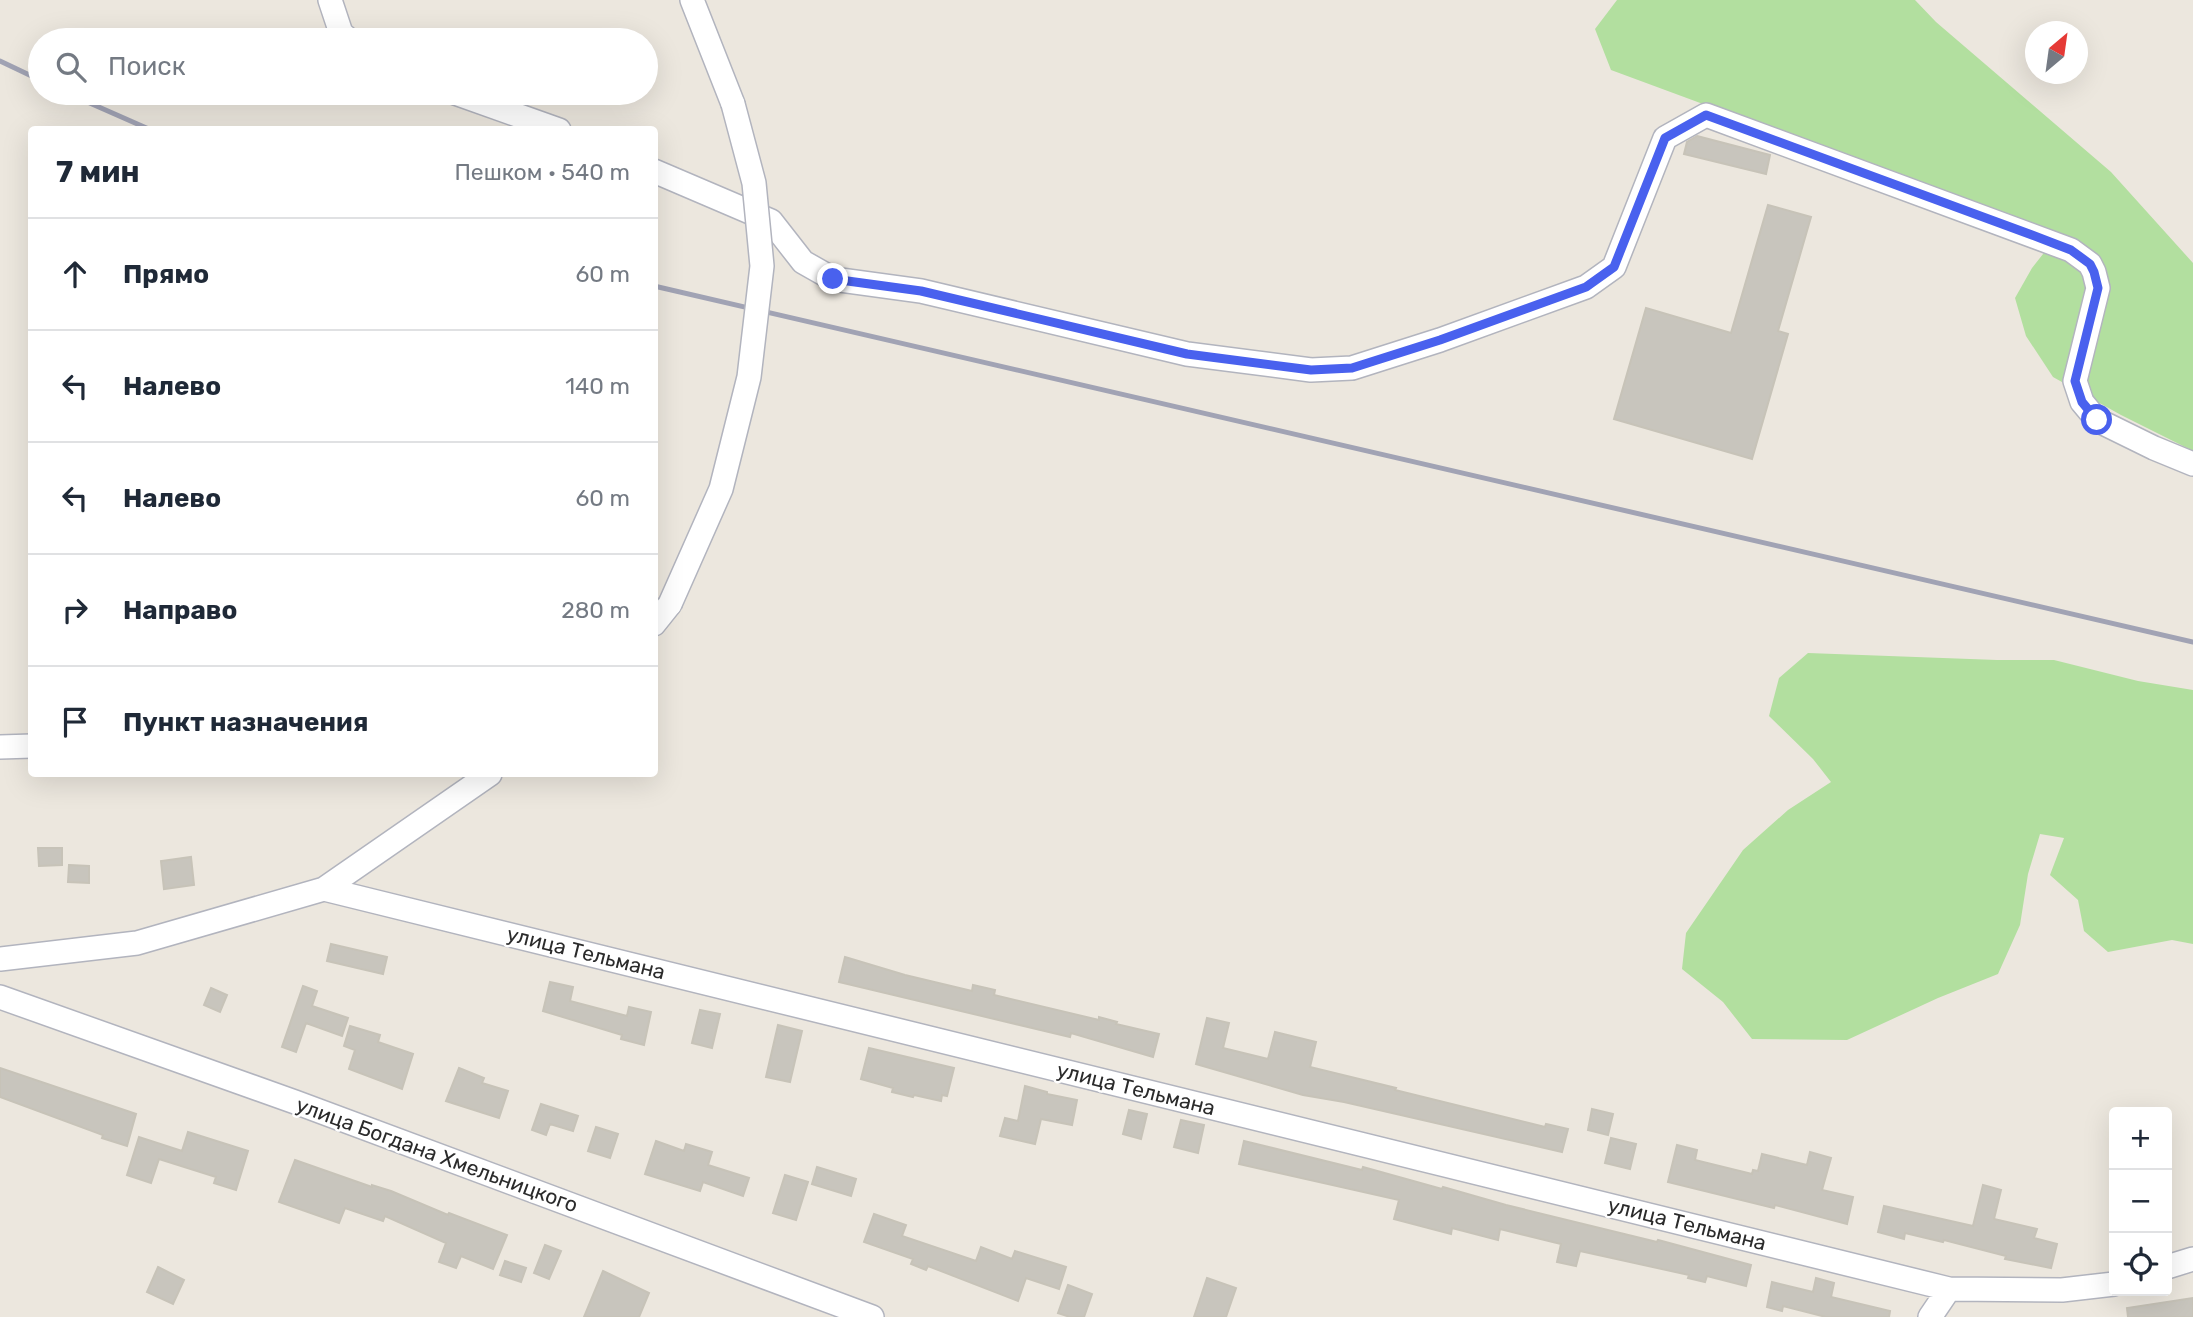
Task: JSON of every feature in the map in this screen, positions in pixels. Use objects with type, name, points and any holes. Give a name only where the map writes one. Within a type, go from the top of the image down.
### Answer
[{"type":"street","points":[[330,0],[339,28]]},
{"type":"street","points":[[658,619],[670,604],[721,489],[749,377],[762,266],[754,183],[733,104],[692,0]]},
{"type":"street","points":[[489,105],[548,126]]},
{"type":"street","points":[[658,173],[771,222],[803,262],[833,279],[921,291],[1187,354],[1311,370],[1352,368],[1440,340],[1586,287],[1614,267],[1665,138],[1706,115],[2071,250],[2090,264],[2098,288],[2075,381],[2082,402],[2097,420],[2193,464]]},
{"type":"street","points":[[0,747],[28,746]]},
{"type":"street","points":[[0,959],[138,943],[324,889],[486,777]]},
{"type":"street","name":"улица Тельмана","points":[[324,889],[1949,1289]]},
{"type":"street","name":"улица Богдана Хмельницкого","points":[[0,997],[295,1102],[872,1317]]},
{"type":"street","points":[[2172,1265],[2193,1259]]},
{"type":"street","points":[[1930,1317],[1949,1289],[2062,1290],[2109,1285]]},
{"type":"green space","points":[[1617,0],[1915,0],[1936,22],[2111,172],[2193,263],[2193,451],[2053,377],[2026,336],[2015,298],[2032,268],[2058,235],[1611,70],[1595,29]]},
{"type":"green space","points":[[1808,653],[2054,660],[2138,681],[2193,690],[2193,944],[2172,940],[2108,952],[2084,931],[2078,900],[2050,875],[2064,838],[2040,834],[2028,874],[2020,925],[1998,974],[1847,1040],[1752,1039],[1723,1002],[1682,969],[1686,933],[1743,850],[1788,810],[1831,782],[1813,759],[1769,716],[1779,678]]},
{"type":"building","points":[[1697,136],[1770,155],[1766,174],[1684,154],[1687,142]]},
{"type":"building","points":[[1768,205],[1811,217],[1778,331],[1788,334],[1752,459],[1614,419],[1646,308],[1731,333]]},
{"type":"building","points":[[38,848],[62,848],[62,865],[39,866]]},
{"type":"building","points":[[191,857],[194,885],[164,889],[161,861]]},
{"type":"building","points":[[69,865],[89,866],[89,883],[68,882]]},
{"type":"building","points":[[331,944],[387,957],[383,974],[327,961]]},
{"type":"building","points":[[845,957],[972,991],[973,985],[995,990],[994,995],[1099,1020],[1099,1017],[1117,1022],[1116,1024],[1159,1034],[1153,1057],[1071,1033],[1070,1037],[839,982]]},
{"type":"building","points":[[550,982],[573,987],[570,1001],[627,1016],[629,1007],[651,1012],[644,1045],[621,1039],[622,1035],[543,1011]]},
{"type":"building","points":[[303,986],[317,991],[312,1006],[348,1018],[342,1036],[306,1023],[296,1052],[282,1047]]},
{"type":"building","points":[[211,988],[227,995],[220,1012],[204,1005]]},
{"type":"building","points":[[700,1010],[720,1014],[712,1048],[692,1043]]},
{"type":"building","points":[[1207,1018],[1229,1023],[1223,1048],[1268,1059],[1275,1032],[1316,1042],[1310,1067],[1545,1127],[1546,1124],[1568,1129],[1562,1152],[1303,1095],[1196,1064]]},
{"type":"building","points":[[778,1025],[802,1031],[790,1082],[766,1077]]},
{"type":"building","points":[[350,1026],[380,1035],[378,1042],[413,1054],[402,1089],[349,1069],[355,1050],[344,1046]]},
{"type":"building","points":[[869,1048],[954,1068],[947,1096],[942,1095],[941,1101],[914,1095],[913,1097],[892,1092],[893,1088],[861,1079]]},
{"type":"building","points":[[0,1068],[136,1114],[127,1146],[0,1097]]},
{"type":"building","points":[[459,1068],[484,1078],[482,1083],[508,1091],[499,1118],[446,1101]]},
{"type":"building","points":[[1025,1086],[1077,1100],[1072,1125],[1041,1119],[1035,1144],[1000,1136],[1005,1118],[1018,1121]]},
{"type":"building","points":[[541,1104],[578,1116],[573,1131],[550,1124],[546,1135],[532,1130]]},
{"type":"building","points":[[1592,1109],[1613,1114],[1608,1135],[1588,1130]]},
{"type":"building","points":[[1129,1110],[1147,1114],[1141,1139],[1123,1134]]},
{"type":"building","points":[[1181,1120],[1204,1125],[1198,1153],[1174,1147]]},
{"type":"building","points":[[596,1127],[618,1134],[610,1158],[588,1151]]},
{"type":"building","points":[[188,1132],[248,1151],[236,1190],[214,1183],[216,1177],[159,1159],[151,1183],[127,1175],[139,1137],[182,1151]]},
{"type":"building","points":[[1611,1138],[1636,1144],[1630,1169],[1605,1163]]},
{"type":"building","points":[[656,1141],[684,1151],[686,1144],[712,1152],[708,1165],[749,1178],[743,1196],[703,1182],[700,1191],[645,1174]]},
{"type":"building","points":[[1244,1141],[1362,1170],[1363,1167],[1751,1265],[1746,1286],[1707,1276],[1705,1282],[1688,1278],[1689,1275],[1580,1251],[1576,1266],[1557,1262],[1561,1244],[1500,1229],[1498,1240],[1452,1228],[1451,1234],[1394,1219],[1399,1200],[1239,1164]]},
{"type":"building","points":[[1677,1145],[1697,1150],[1695,1160],[1752,1174],[1753,1170],[1758,1171],[1762,1154],[1807,1165],[1810,1152],[1831,1158],[1822,1190],[1853,1197],[1847,1224],[1668,1182]]},
{"type":"building","points":[[295,1160],[391,1191],[448,1215],[449,1213],[507,1235],[493,1269],[461,1256],[456,1268],[439,1262],[446,1243],[385,1216],[383,1221],[345,1208],[339,1223],[279,1202]]},
{"type":"building","points":[[817,1167],[856,1179],[851,1196],[812,1184]]},
{"type":"building","points":[[785,1175],[808,1182],[796,1220],[773,1213]]},
{"type":"building","points":[[1983,1185],[2001,1190],[1994,1219],[2037,1229],[2034,1238],[2057,1244],[2051,1268],[2005,1259],[2006,1256],[1944,1240],[1943,1242],[1905,1233],[1904,1239],[1878,1232],[1884,1206],[1973,1226]]},
{"type":"building","points":[[874,1214],[906,1225],[902,1236],[976,1261],[981,1247],[1012,1259],[1015,1251],[1066,1267],[1059,1289],[1026,1278],[1018,1301],[928,1266],[926,1270],[911,1264],[913,1259],[864,1242]]},
{"type":"building","points":[[545,1245],[561,1251],[549,1279],[534,1273]]},
{"type":"building","points":[[505,1261],[526,1268],[521,1282],[500,1275]]},
{"type":"building","points":[[158,1267],[184,1280],[173,1304],[147,1292]]},
{"type":"building","points":[[603,1271],[649,1293],[639,1317],[584,1317]]},
{"type":"building","points":[[1207,1278],[1236,1288],[1226,1317],[1194,1317]]},
{"type":"building","points":[[1816,1278],[1834,1283],[1831,1297],[1890,1311],[1889,1317],[1826,1317],[1783,1306],[1782,1311],[1767,1307],[1772,1282],[1813,1292]]},
{"type":"building","points":[[1068,1285],[1092,1294],[1084,1317],[1070,1317],[1058,1313]]},
{"type":"building","points":[[2193,1298],[2193,1317],[2128,1317],[2127,1308]]},
{"type":"railway","points":[[0,61],[28,74]]},
{"type":"railway","points":[[94,105],[142,126]]},
{"type":"railway","points":[[658,287],[2193,642]]},
{"type":"route","points":[[833,279],[921,291],[1187,354],[1311,370],[1352,368],[1440,340],[1586,287],[1614,267],[1665,138],[1706,115],[2071,250],[2090,264],[2098,288],[2075,381],[2082,402],[2097,420]]}]
